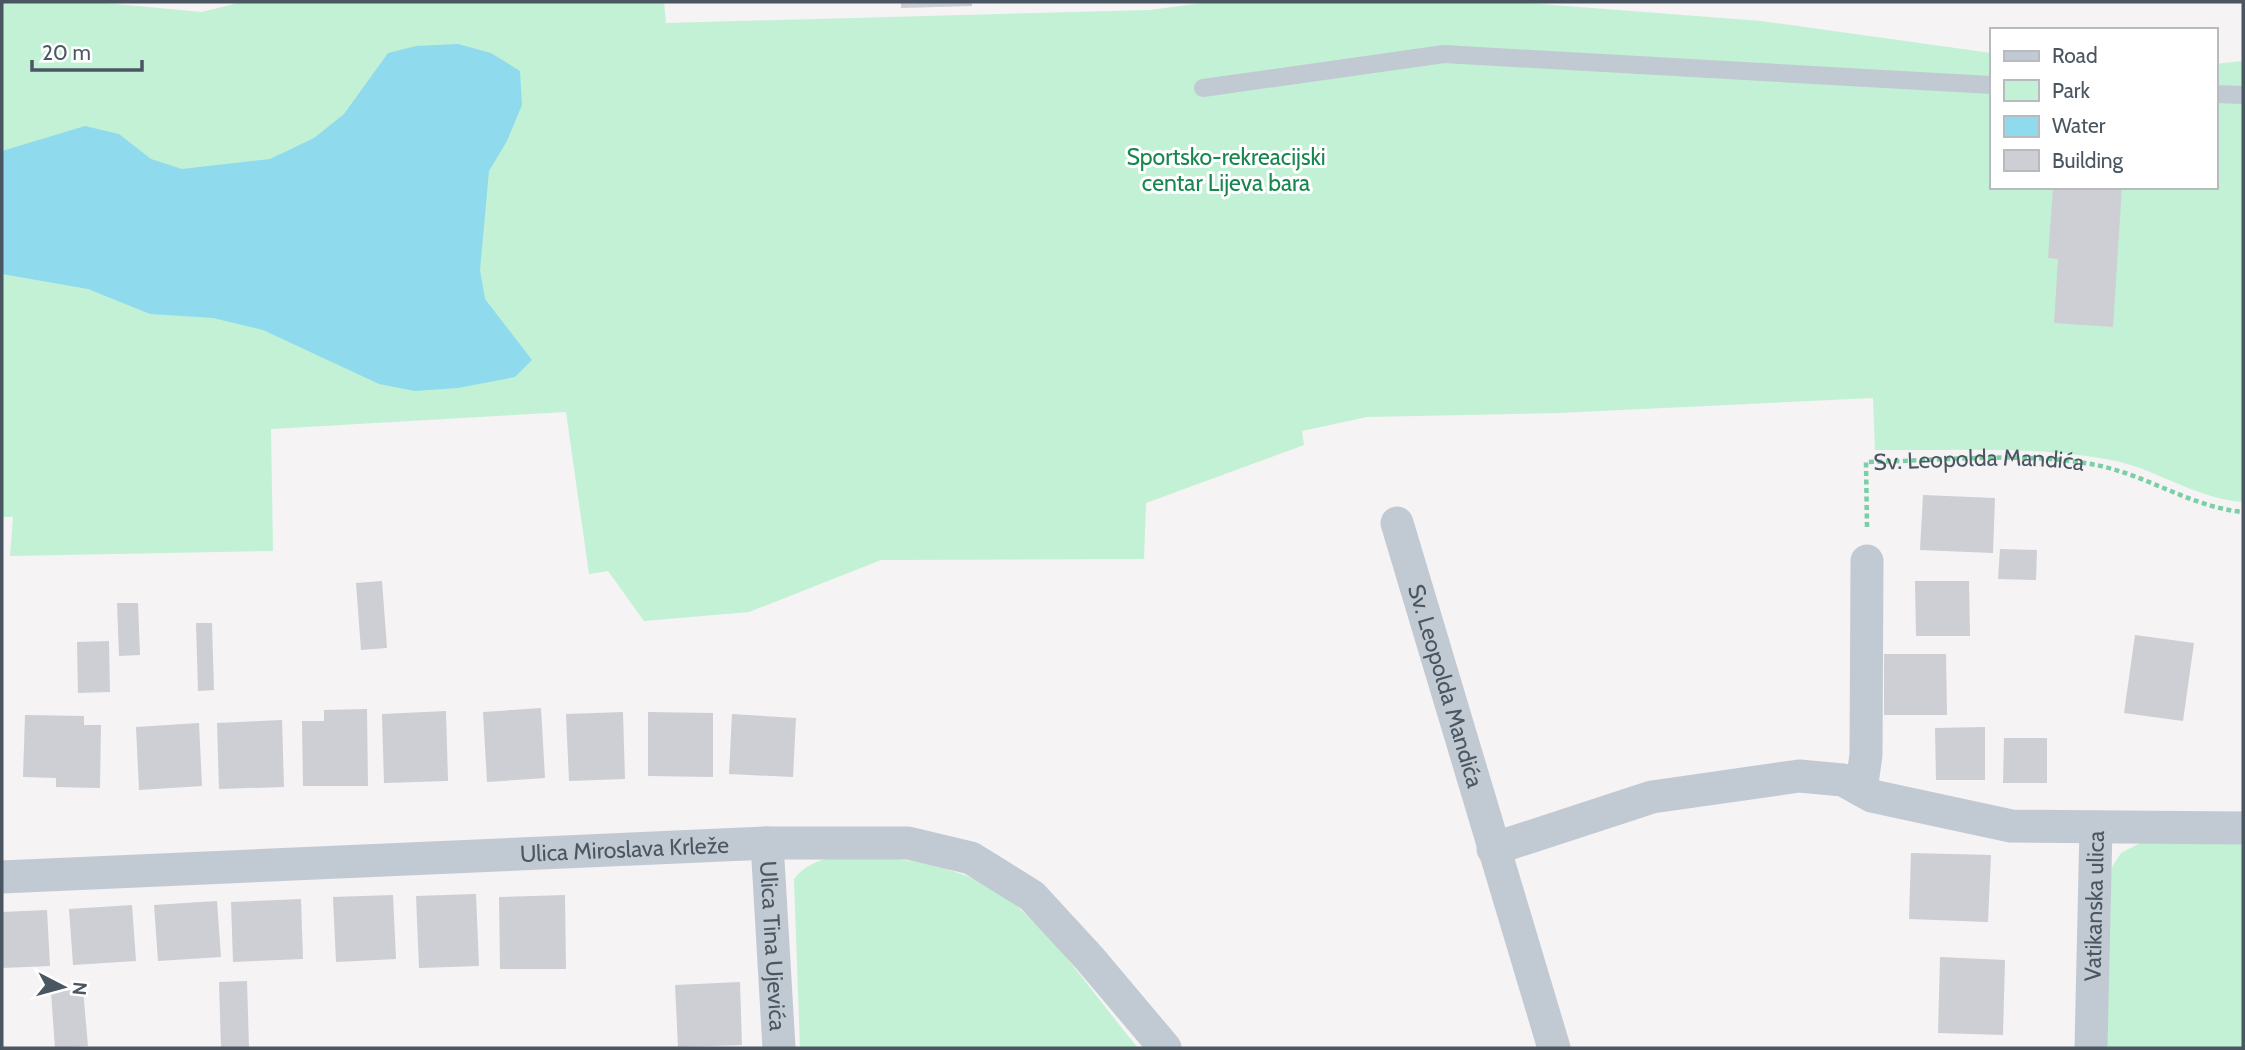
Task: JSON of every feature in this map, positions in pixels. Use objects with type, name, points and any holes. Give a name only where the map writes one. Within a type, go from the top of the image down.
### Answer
[{"type":"street","name":"Sv. Leopolda Mandića","points":[[1397,523],[1554,1048]]},
{"type":"street","points":[[1861,790],[1866,755],[1867,561]]},
{"type":"street","points":[[1493,849],[1652,797],[1799,776],[1843,780],[1861,790],[1897,802],[2011,826],[2096,827]]},
{"type":"street","name":"Vatikanska ulica","points":[[2091,1048],[2096,827],[2243,828]]},
{"type":"street","name":"Ulica Miroslava Krleže","points":[[2,877],[767,843],[908,843],[971,858],[1032,896],[1090,959],[1165,1048]]},
{"type":"street","name":"Ulica Tina Ujevića","points":[[767,843],[779,1048]]},
{"type":"lane","points":[[1203,88],[1444,54],[1990,85]]},
{"type":"lane","points":[[2217,94],[2243,95]]},
{"type":"path","name":"Sv. Leopolda Mandića","points":[[1867,561],[1866,462],[2058,459],[2098,466],[2220,510],[2243,512]]},
{"type":"green space","name":"Sportsko-rekreacijski centar Lijeva bara","points":[[2,2],[94,2],[202,12],[242,2],[664,2],[666,23],[1150,10],[1210,2],[1515,2],[1761,21],[1990,53],[1990,189],[2217,189],[2217,64],[2243,61],[2243,502],[2210,496],[2132,465],[2087,456],[1996,450],[1875,450],[1873,398],[1558,413],[1367,417],[1302,431],[1304,445],[1146,503],[1144,559],[881,560],[749,612],[644,621],[608,571],[589,574],[566,412],[271,429],[273,551],[10,556],[13,517],[2,517]]},
{"type":"green space","points":[[2146,840],[2243,842],[2243,1048],[2105,1048],[2107,875],[2121,853]]},
{"type":"green space","points":[[880,856],[952,871],[980,882],[1013,903],[1052,941],[1138,1048],[800,1048],[794,879],[802,870],[822,860]]},
{"type":"water","points":[[458,44],[491,53],[520,71],[522,105],[507,141],[489,171],[480,270],[485,299],[532,360],[515,377],[458,388],[415,391],[379,384],[263,330],[213,318],[150,314],[88,289],[2,274],[2,151],[85,126],[119,134],[151,159],[182,169],[270,159],[314,138],[344,114],[388,53],[416,46]]},
{"type":"building","points":[[901,2],[972,2],[972,6],[901,8]]},
{"type":"building","points":[[2053,189],[2122,189],[2113,327],[2054,323],[2058,259],[2048,258]]},
{"type":"building","points":[[1923,495],[1995,498],[1993,553],[1920,550]]},
{"type":"building","points":[[2000,549],[2037,550],[2036,580],[1998,579]]},
{"type":"building","points":[[382,581],[387,648],[361,650],[356,583]]},
{"type":"building","points":[[1915,581],[1969,581],[1970,636],[1916,636]]},
{"type":"building","points":[[117,603],[138,603],[140,655],[119,656]]},
{"type":"building","points":[[196,623],[212,623],[214,690],[198,691]]},
{"type":"building","points":[[2135,635],[2194,643],[2183,721],[2124,713]]},
{"type":"building","points":[[109,641],[110,692],[78,693],[77,642]]},
{"type":"building","points":[[1884,654],[1946,654],[1947,715],[1884,715]]},
{"type":"building","points":[[541,708],[545,778],[487,782],[483,712]]},
{"type":"building","points":[[367,709],[368,786],[303,786],[302,721],[324,721],[324,710]]},
{"type":"building","points":[[446,711],[448,781],[384,783],[382,714]]},
{"type":"building","points":[[623,712],[625,779],[569,781],[566,714]]},
{"type":"building","points":[[648,712],[713,713],[713,777],[648,776]]},
{"type":"building","points":[[732,714],[796,718],[793,777],[729,774]]},
{"type":"building","points":[[25,715],[84,716],[84,725],[101,725],[100,788],[56,787],[56,778],[23,777]]},
{"type":"building","points":[[282,720],[284,787],[219,789],[217,723]]},
{"type":"building","points":[[199,723],[202,786],[139,790],[136,727]]},
{"type":"building","points":[[1985,727],[1985,780],[1936,780],[1935,728]]},
{"type":"building","points":[[2004,738],[2047,738],[2047,783],[2003,783]]},
{"type":"building","points":[[1911,853],[1991,855],[1988,922],[1909,919]]},
{"type":"building","points":[[476,894],[479,966],[419,968],[416,896]]},
{"type":"building","points":[[393,895],[396,959],[336,962],[333,897]]},
{"type":"building","points":[[565,895],[566,969],[500,969],[499,897]]},
{"type":"building","points":[[301,899],[303,959],[233,962],[231,902]]},
{"type":"building","points":[[217,901],[221,957],[158,961],[154,905]]},
{"type":"building","points":[[132,905],[136,961],[73,965],[69,909]]},
{"type":"building","points":[[47,910],[50,966],[2,968],[2,912]]},
{"type":"building","points":[[1940,957],[2005,960],[2003,1035],[1938,1033]]},
{"type":"building","points":[[247,981],[249,1048],[221,1048],[219,982]]},
{"type":"building","points":[[740,982],[742,1045],[678,1047],[675,985]]},
{"type":"building","points":[[83,989],[88,1046],[55,1048],[51,992]]}]
